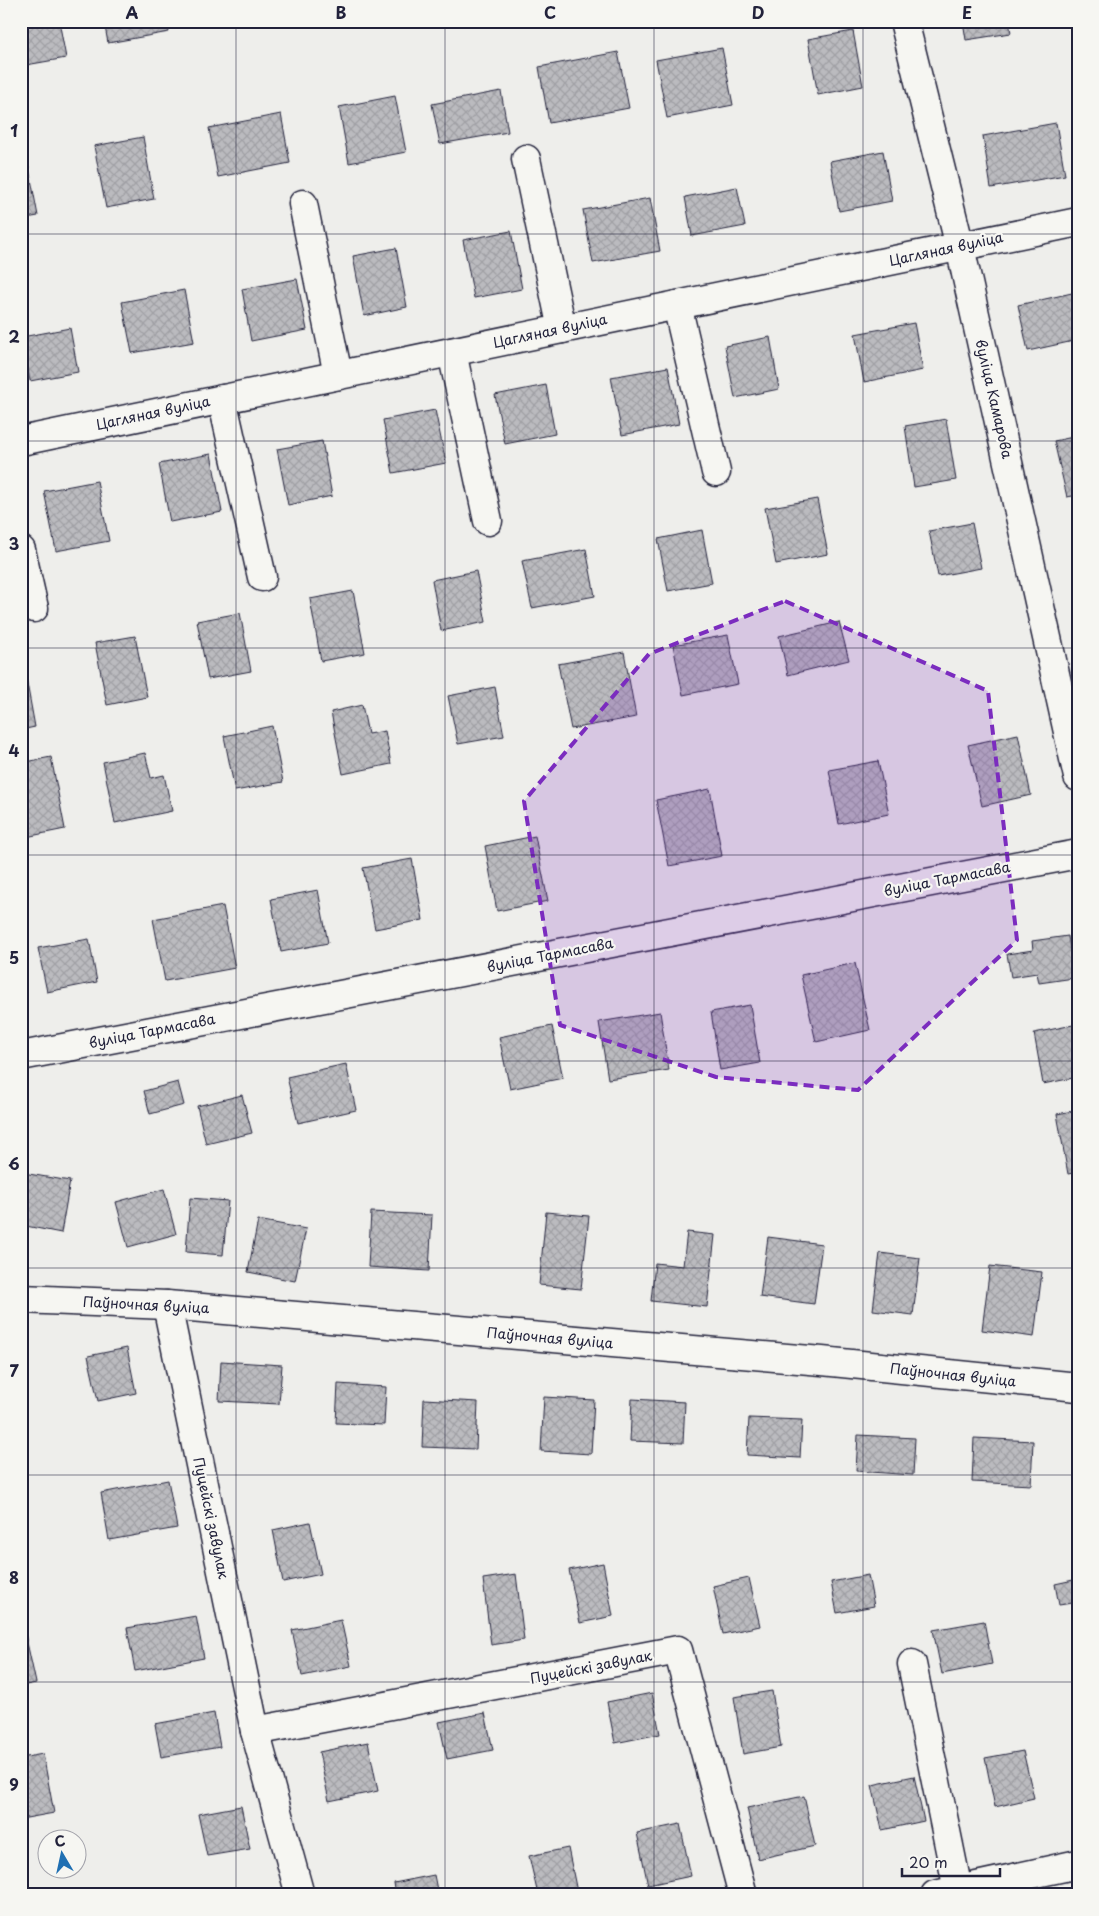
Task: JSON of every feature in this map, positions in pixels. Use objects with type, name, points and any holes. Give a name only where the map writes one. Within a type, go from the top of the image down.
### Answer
[{"type":"street","name":"вуліца Камарова","points":[[904,21],[960,247],[1078,777]]},
{"type":"street","points":[[526,159],[562,329]]},
{"type":"street","points":[[303,204],[338,375]]},
{"type":"street","name":"Цагляная вуліца","points":[[21,441],[1078,222]]},
{"type":"street","points":[[677,305],[716,472]]},
{"type":"street","points":[[452,352],[488,521]]},
{"type":"street","points":[[222,399],[262,577]]},
{"type":"street","points":[[21,550],[34,608]]},
{"type":"street","name":"вуліца Тармасава","points":[[21,1056],[1078,854]]},
{"type":"street","name":"Паўночная вуліца","points":[[21,1299],[167,1305],[822,1361],[1078,1387]]},
{"type":"street","name":"Пуцейскі завулак","points":[[167,1305],[255,1731],[300,1895]]},
{"type":"street","name":"Пуцейскі завулак","points":[[255,1731],[678,1650],[743,1895]]},
{"type":"street","points":[[912,1664],[946,1892],[1078,1864]]},
{"type":"highlighted area","points":[[785,601],[988,691],[1017,940],[858,1090],[716,1077],[560,1025],[524,801],[649,654]]},
{"type":"building","points":[[21,21],[59,21],[66,58],[26,65],[21,38]]},
{"type":"building","points":[[104,21],[167,21],[169,32],[108,43]]},
{"type":"building","points":[[963,21],[1009,21],[1011,33],[966,40]]},
{"type":"building","points":[[853,31],[863,86],[818,95],[808,39]]},
{"type":"building","points":[[722,48],[733,105],[667,118],[656,60]]},
{"type":"building","points":[[618,52],[629,108],[549,123],[539,67]]},
{"type":"building","points":[[501,91],[508,132],[440,144],[432,104]]},
{"type":"building","points":[[395,96],[406,152],[349,163],[339,107]]},
{"type":"building","points":[[281,114],[290,163],[218,177],[209,128]]},
{"type":"building","points":[[1056,123],[1065,175],[991,188],[983,136]]},
{"type":"building","points":[[143,137],[154,199],[106,208],[94,146]]},
{"type":"building","points":[[883,151],[892,201],[839,211],[830,161]]},
{"type":"building","points":[[27,158],[38,216],[21,219],[21,159]]},
{"type":"building","points":[[737,187],[745,226],[692,236],[685,197]]},
{"type":"building","points":[[650,198],[660,251],[593,263],[583,210]]},
{"type":"building","points":[[511,231],[522,289],[474,298],[463,240]]},
{"type":"building","points":[[396,248],[407,307],[364,316],[353,256]]},
{"type":"building","points":[[297,279],[307,330],[251,341],[242,289]]},
{"type":"building","points":[[184,290],[194,342],[132,353],[122,302]]},
{"type":"building","points":[[1072,293],[1078,320],[1078,340],[1028,351],[1018,305]]},
{"type":"building","points":[[914,323],[923,370],[864,382],[855,334]]},
{"type":"building","points":[[70,328],[78,372],[30,381],[22,337]]},
{"type":"building","points":[[770,337],[779,389],[735,398],[725,346]]},
{"type":"building","points":[[668,367],[679,424],[622,435],[611,377]]},
{"type":"building","points":[[546,385],[555,434],[505,444],[495,395]]},
{"type":"building","points":[[435,410],[446,463],[393,473],[383,420]]},
{"type":"building","points":[[946,419],[956,480],[914,487],[905,426]]},
{"type":"building","points":[[1078,436],[1078,495],[1067,497],[1054,441]]},
{"type":"building","points":[[322,441],[332,496],[288,505],[277,449]]},
{"type":"building","points":[[211,454],[222,512],[170,522],[159,464]]},
{"type":"building","points":[[97,481],[109,541],[56,551],[44,491]]},
{"type":"building","points":[[817,499],[828,554],[776,564],[765,508]]},
{"type":"building","points":[[972,523],[981,568],[938,576],[929,531]]},
{"type":"building","points":[[702,530],[712,583],[668,591],[658,539]]},
{"type":"building","points":[[586,549],[595,596],[532,608],[522,561]]},
{"type":"building","points":[[476,571],[486,622],[441,631],[432,580]]},
{"type":"building","points":[[353,591],[365,653],[321,661],[310,599]]},
{"type":"building","points":[[240,613],[251,671],[208,679],[197,621]]},
{"type":"building","points":[[839,622],[849,660],[788,675],[779,636]]},
{"type":"building","points":[[728,635],[738,684],[683,695],[673,645]]},
{"type":"building","points":[[135,636],[147,697],[107,705],[95,643]]},
{"type":"building","points":[[624,652],[636,717],[571,729],[558,664]]},
{"type":"building","points":[[21,672],[25,672],[35,727],[21,730]]},
{"type":"building","points":[[495,687],[504,736],[458,744],[448,696]]},
{"type":"building","points":[[362,705],[368,734],[385,731],[391,764],[343,774],[331,712]]},
{"type":"building","points":[[272,726],[283,782],[235,791],[224,736]]},
{"type":"building","points":[[1018,734],[1031,795],[982,806],[968,745]]},
{"type":"building","points":[[145,753],[151,778],[164,775],[172,811],[115,823],[103,762]]},
{"type":"building","points":[[51,757],[65,829],[21,838],[21,763]]},
{"type":"building","points":[[878,761],[889,814],[839,824],[829,770]]},
{"type":"building","points":[[710,789],[722,856],[669,866],[656,800]]},
{"type":"building","points":[[535,836],[548,901],[497,911],[485,846]]},
{"type":"building","points":[[412,859],[423,920],[375,929],[363,868]]},
{"type":"building","points":[[318,890],[328,943],[281,952],[271,899]]},
{"type":"building","points":[[223,906],[235,968],[165,981],[153,919]]},
{"type":"building","points":[[1068,936],[1074,978],[1039,983],[1037,973],[1011,977],[1007,954],[1033,950],[1032,941]]},
{"type":"building","points":[[89,939],[97,982],[47,992],[38,948]]},
{"type":"building","points":[[855,963],[870,1030],[816,1042],[801,975]]},
{"type":"building","points":[[750,1005],[760,1063],[720,1070],[711,1012]]},
{"type":"building","points":[[660,1012],[669,1070],[608,1079],[599,1022]]},
{"type":"building","points":[[1078,1024],[1078,1077],[1043,1084],[1034,1033]]},
{"type":"building","points":[[552,1026],[563,1078],[510,1089],[499,1037]]},
{"type":"building","points":[[346,1064],[356,1110],[298,1123],[287,1077]]},
{"type":"building","points":[[178,1082],[184,1105],[150,1114],[144,1091]]},
{"type":"building","points":[[242,1095],[252,1133],[206,1144],[197,1106]]},
{"type":"building","points":[[1078,1110],[1078,1172],[1068,1174],[1057,1114]]},
{"type":"building","points":[[23,1173],[70,1181],[61,1233],[21,1225]]},
{"type":"building","points":[[164,1189],[176,1234],[128,1247],[116,1202]]},
{"type":"building","points":[[190,1198],[228,1201],[223,1255],[186,1252]]},
{"type":"building","points":[[371,1212],[432,1215],[429,1271],[368,1267]]},
{"type":"building","points":[[546,1212],[589,1216],[581,1289],[539,1285]]},
{"type":"building","points":[[258,1220],[306,1229],[295,1281],[248,1272]]},
{"type":"building","points":[[687,1232],[715,1235],[707,1307],[651,1301],[655,1263],[683,1266]]},
{"type":"building","points":[[768,1237],[822,1244],[814,1304],[760,1297]]},
{"type":"building","points":[[880,1253],[920,1258],[913,1315],[873,1310]]},
{"type":"building","points":[[990,1266],[1042,1272],[1034,1337],[982,1330]]},
{"type":"building","points":[[127,1348],[136,1393],[98,1401],[88,1356]]},
{"type":"building","points":[[221,1361],[282,1365],[279,1404],[219,1401]]},
{"type":"building","points":[[338,1384],[386,1387],[384,1425],[336,1423]]},
{"type":"building","points":[[544,1397],[594,1400],[591,1454],[541,1451]]},
{"type":"building","points":[[424,1399],[478,1402],[476,1449],[422,1447]]},
{"type":"building","points":[[632,1399],[685,1402],[683,1443],[630,1441]]},
{"type":"building","points":[[749,1418],[802,1420],[800,1458],[747,1455]]},
{"type":"building","points":[[858,1435],[915,1438],[913,1475],[856,1471]]},
{"type":"building","points":[[974,1438],[1033,1441],[1031,1485],[972,1482]]},
{"type":"building","points":[[168,1480],[177,1528],[109,1540],[101,1493]]},
{"type":"building","points":[[310,1522],[321,1574],[283,1582],[273,1530]]},
{"type":"building","points":[[603,1563],[613,1616],[580,1623],[569,1570]]},
{"type":"building","points":[[516,1574],[524,1640],[491,1645],[483,1579]]},
{"type":"building","points":[[868,1575],[874,1606],[837,1613],[831,1582]]},
{"type":"building","points":[[749,1578],[760,1626],[723,1634],[713,1586]]},
{"type":"building","points":[[1078,1579],[1078,1632],[1072,1603],[1059,1605],[1055,1584]]},
{"type":"building","points":[[196,1616],[204,1658],[135,1671],[127,1628]]},
{"type":"building","points":[[341,1620],[351,1666],[302,1676],[292,1630]]},
{"type":"building","points":[[984,1621],[992,1664],[942,1674],[933,1630]]},
{"type":"building","points":[[24,1629],[36,1683],[21,1686],[21,1630]]},
{"type":"building","points":[[772,1691],[781,1747],[743,1754],[734,1697]]},
{"type":"building","points":[[652,1693],[660,1734],[615,1743],[607,1702]]},
{"type":"building","points":[[214,1713],[220,1747],[161,1757],[155,1724]]},
{"type":"building","points":[[485,1713],[493,1750],[447,1759],[439,1722]]},
{"type":"building","points":[[368,1742],[378,1791],[329,1801],[319,1752]]},
{"type":"building","points":[[1023,1751],[1034,1798],[995,1807],[985,1758]]},
{"type":"building","points":[[43,1754],[54,1813],[21,1819],[21,1758]]},
{"type":"building","points":[[914,1776],[924,1821],[882,1830],[872,1785]]},
{"type":"building","points":[[804,1796],[815,1846],[758,1859],[747,1808]]},
{"type":"building","points":[[241,1806],[250,1849],[207,1856],[198,1814]]},
{"type":"building","points":[[680,1824],[691,1876],[648,1885],[637,1833]]},
{"type":"building","points":[[568,1848],[577,1892],[562,1895],[538,1895],[529,1856]]},
{"type":"building","points":[[434,1875],[438,1895],[396,1895],[394,1883]]}]
